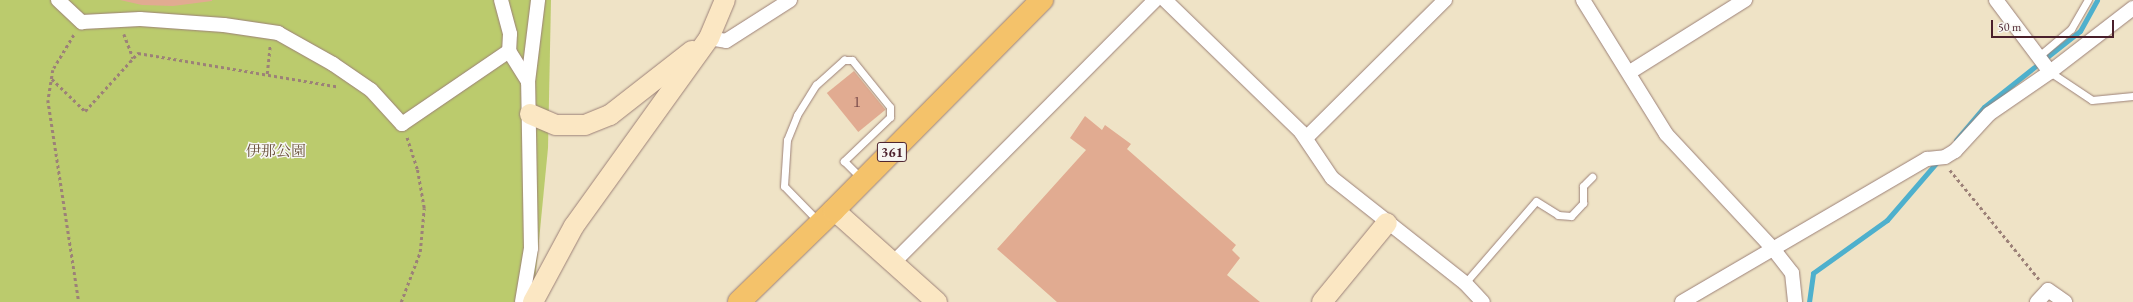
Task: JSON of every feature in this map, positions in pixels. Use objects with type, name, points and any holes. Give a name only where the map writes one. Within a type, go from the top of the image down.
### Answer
[{"type":"highway","name":"361","points":[[739,302],[827,217],[1042,0]]},
{"type":"street","points":[[58,0],[82,22],[140,19],[186,22],[278,32],[333,64],[371,90],[402,124],[509,51]]},
{"type":"street","points":[[501,0],[510,34],[509,51],[528,82]]},
{"type":"street","points":[[522,302],[531,248],[530,114],[528,82],[538,0]]},
{"type":"street","points":[[533,302],[574,226],[710,38],[721,9],[735,0]]},
{"type":"street","points":[[530,114],[556,125],[585,125],[610,115],[710,38],[726,41],[790,0]]},
{"type":"street","points":[[893,262],[1155,0]]},
{"type":"street","points":[[1165,0],[1306,138],[1332,178],[1387,223],[1465,282],[1483,302]]},
{"type":"street","points":[[1306,138],[1445,0]]},
{"type":"street","points":[[1584,0],[1630,72],[1666,134],[1774,250],[1792,273],[1795,302]]},
{"type":"street","points":[[1630,72],[1745,0]]},
{"type":"street","points":[[1996,0],[2044,63]]},
{"type":"street","points":[[1682,302],[1774,250],[1927,159],[1939,158],[1955,151],[1990,114],[2044,63],[2133,8]]},
{"type":"street","points":[[827,217],[893,262],[937,302]]},
{"type":"street","points":[[1322,302],[1387,223]]},
{"type":"street","points":[[2037,302],[2048,290],[2065,302]]},
{"type":"lane","points":[[2088,0],[2071,29],[2044,63],[2092,100],[2133,96]]},
{"type":"lane","points":[[827,217],[784,186],[787,140],[797,115],[816,86],[844,60],[852,60],[890,107],[890,117],[844,161],[863,181]]},
{"type":"lane","points":[[1465,282],[1536,201],[1558,215],[1571,216],[1583,203],[1583,186],[1592,177]]},
{"type":"path","points":[[118,20],[133,58]]},
{"type":"path","points":[[79,302],[48,100],[53,70],[82,22]]},
{"type":"path","points":[[267,74],[271,31]]},
{"type":"path","points":[[52,79],[85,111],[138,53],[341,87]]},
{"type":"path","points":[[401,302],[420,252],[424,208],[417,169],[402,124]]},
{"type":"path","points":[[1939,158],[2048,290]]},
{"type":"green space","name":"伊那公園","points":[[0,0],[551,0],[548,148],[533,302],[0,302]]},
{"type":"building","points":[[120,0],[212,1],[173,6],[142,5]]},
{"type":"building","points":[[854,71],[885,110],[858,132],[827,93]]},
{"type":"building","points":[[1085,116],[1102,130],[1105,125],[1131,144],[1127,149],[1236,245],[1232,250],[1240,258],[1227,275],[1260,302],[1057,302],[997,249],[1086,150],[1070,138]]},
{"type":"waterway","points":[[1956,140],[1984,107],[2080,31],[2097,0]]},
{"type":"waterway","points":[[1809,302],[1813,273],[1887,220],[1938,161]]}]
